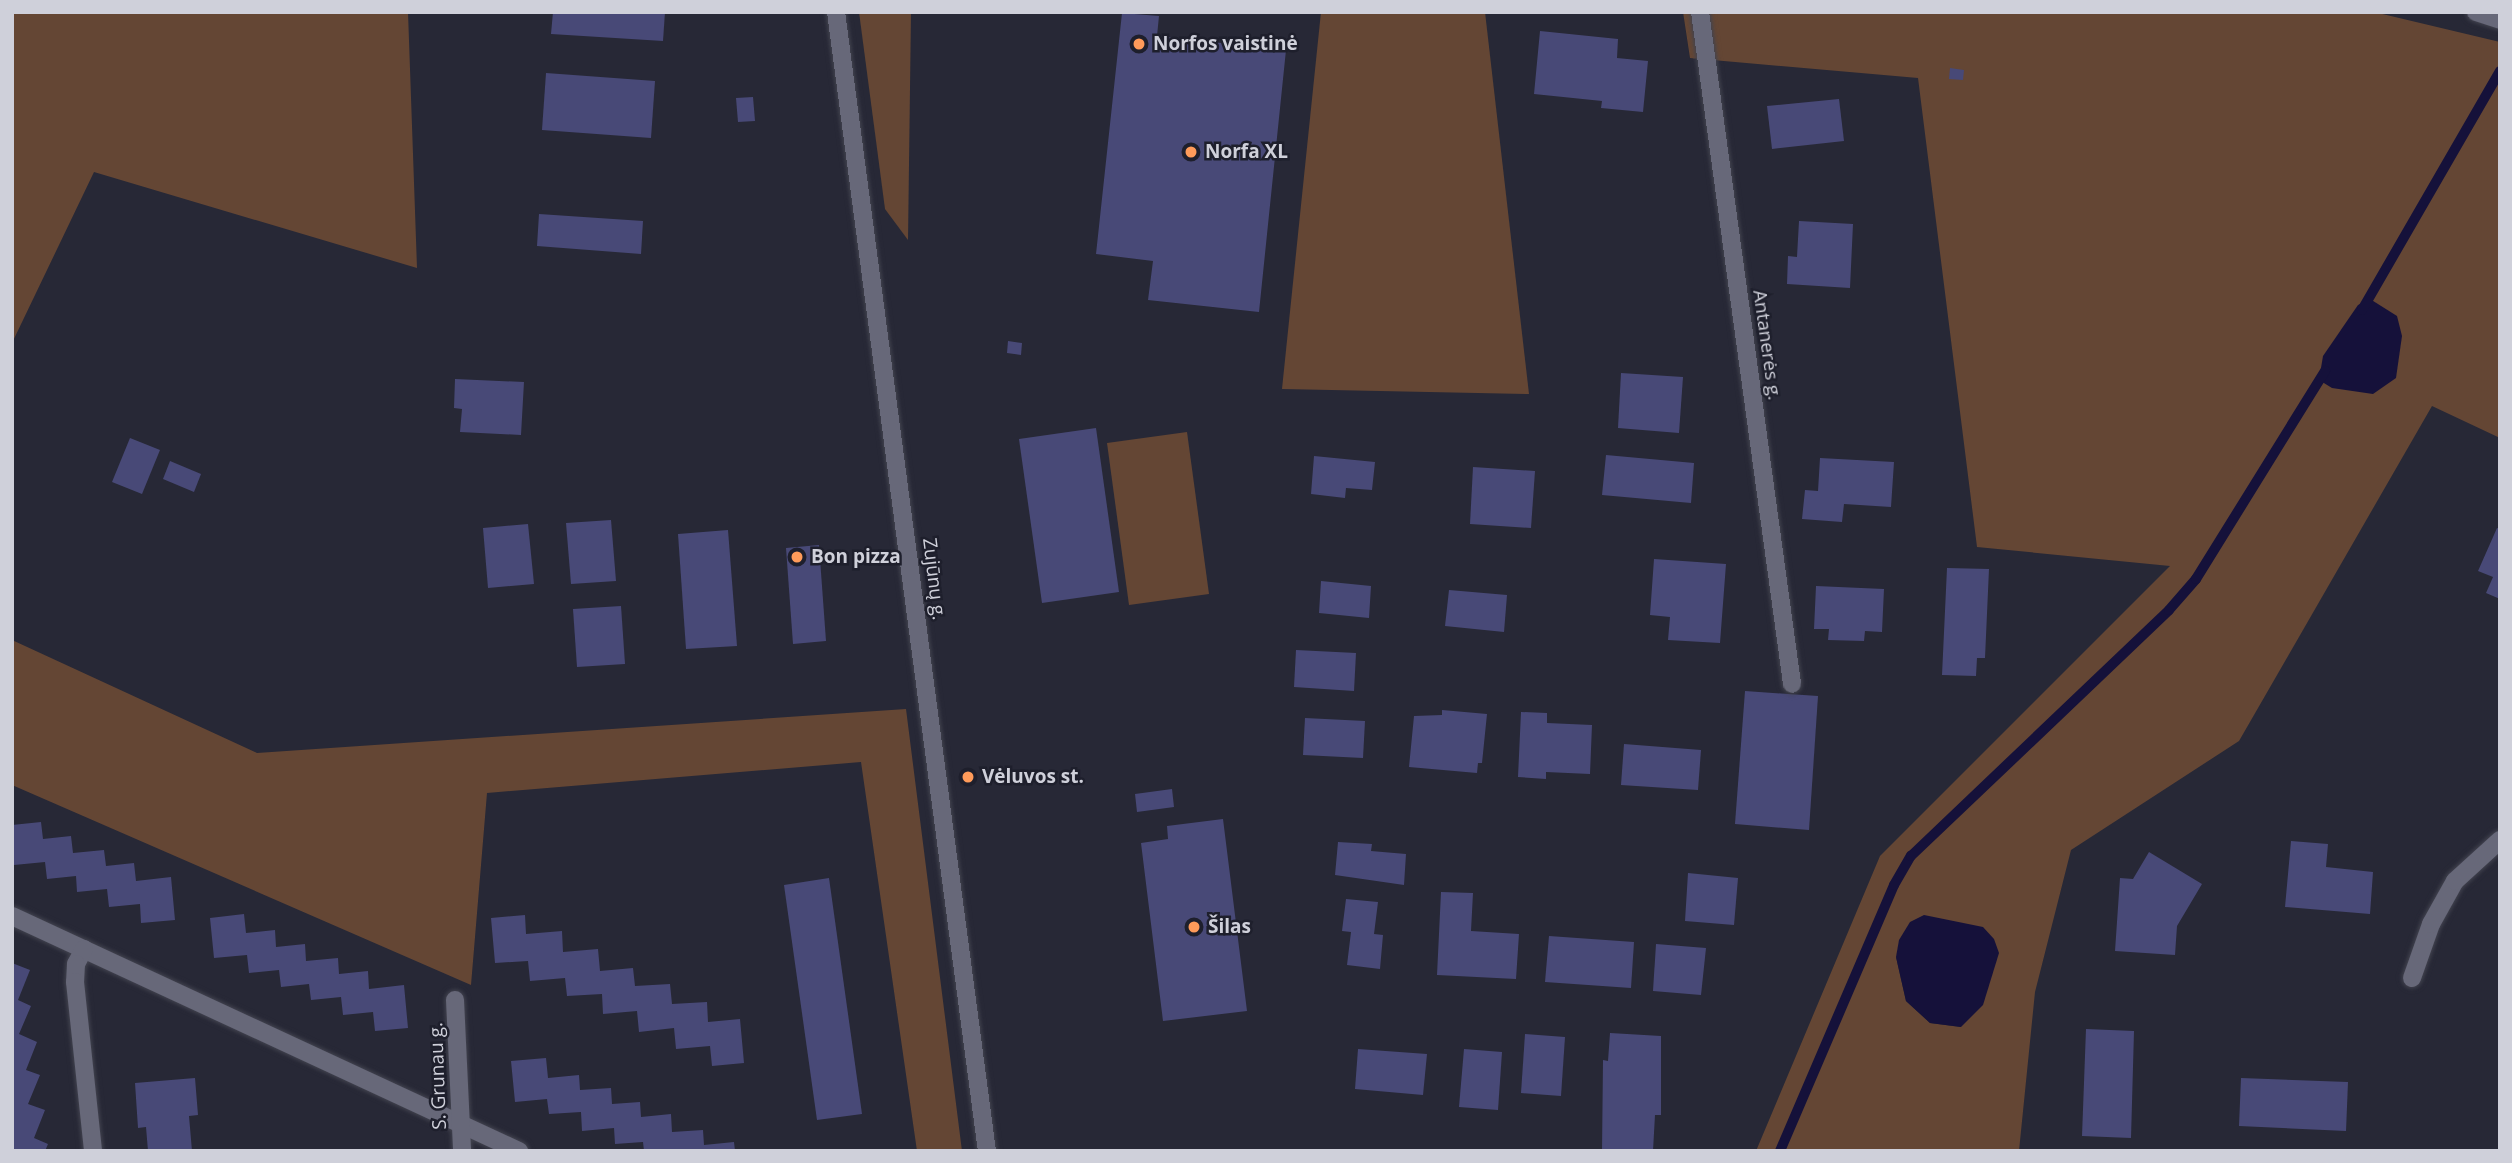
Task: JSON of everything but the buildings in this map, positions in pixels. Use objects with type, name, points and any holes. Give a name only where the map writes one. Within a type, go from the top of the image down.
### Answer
[{"type":"street","name":"Zujūnų g.","points":[[836,12],[987,1151]]},
{"type":"street","name":"Antanerės g.","points":[[1700,12],[1792,684]]},
{"type":"street","points":[[2476,12],[2500,19]]},
{"type":"street","points":[[2412,978],[2431,924],[2455,881],[2500,840]]},
{"type":"street","points":[[12,916],[519,1151]]},
{"type":"street","points":[[84,949],[76,964],[75,982],[93,1151]]},
{"type":"street","name":"S. Grunau g.","points":[[456,1000],[462,1151]]},
{"type":"shaded area","points":[[12,12],[408,12],[417,268],[94,172],[12,343]]},
{"type":"shaded area","points":[[859,12],[911,12],[908,240],[885,209]]},
{"type":"shaded area","points":[[1321,12],[1485,12],[1529,394],[1282,389]]},
{"type":"shaded area","points":[[1683,12],[2374,12],[2500,42],[2500,438],[2432,406],[2239,741],[2071,850],[2035,992],[2019,1151],[1756,1151],[1880,856],[2170,566],[1977,547],[1918,78],[1690,58]],"holes":[[[1896,957],[1961,1027],[1930,1023],[1906,1001]]]},
{"type":"shaded area","points":[[2370,299],[2397,316],[2402,336],[2396,378],[2373,394],[2332,388],[2319,380],[2323,356],[2358,305]]},
{"type":"shaded area","points":[[1187,432],[1209,594],[1129,605],[1107,443]]},
{"type":"shaded area","points":[[12,640],[257,753],[906,709],[962,1151],[917,1151],[861,762],[487,793],[471,985],[12,785]]},
{"type":"shaded area","points":[[1924,915],[1983,927],[1994,939],[1999,953],[1983,1005],[1961,1027],[1930,1023],[1906,1001],[1896,957],[1899,940],[1910,922]]},
{"type":"waterway","points":[[2362,310],[2500,71]]},
{"type":"waterway","points":[[1780,1151],[1894,885],[1911,856],[2169,610],[2196,579],[2325,371]]},
{"type":"place","name":"Norfos vaistinė","points":[[1139,44]]},
{"type":"place","name":"Norfa XL","points":[[1191,152]]},
{"type":"place","name":"Bon pizza","points":[[797,557]]},
{"type":"place","name":"Vėluvos st.","points":[[968,777]]},
{"type":"place","name":"Šilas","points":[[1194,927]]}]
